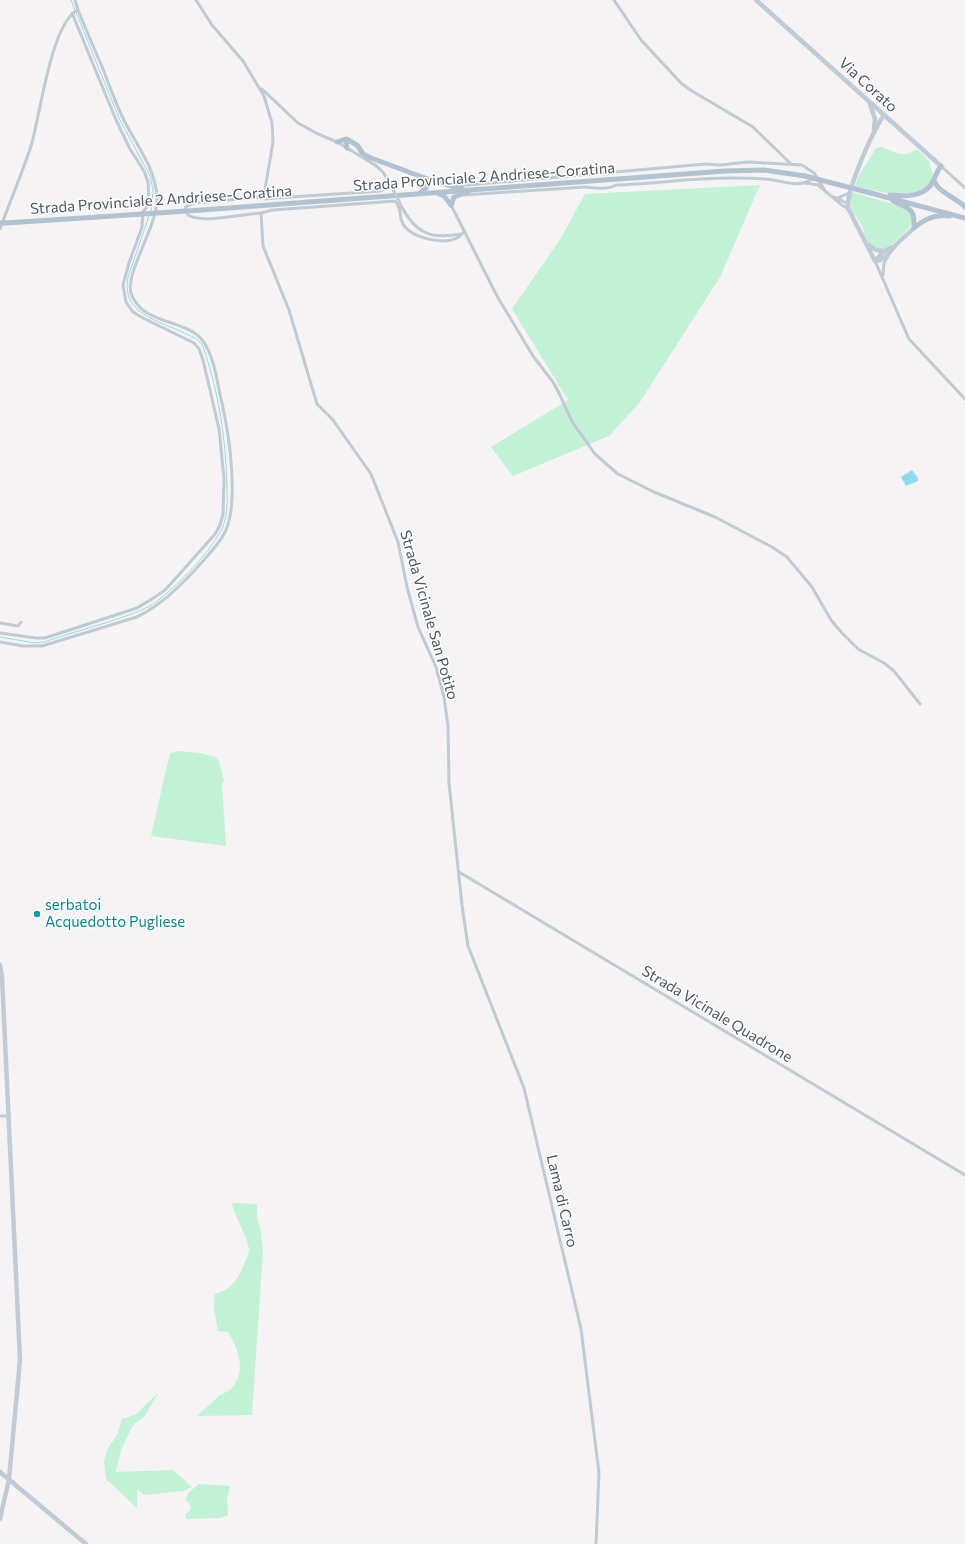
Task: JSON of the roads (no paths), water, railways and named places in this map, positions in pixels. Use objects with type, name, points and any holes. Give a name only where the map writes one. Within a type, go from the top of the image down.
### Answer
[{"type":"main road","name":"Via Corato","points":[[756,0],[941,166]]},
{"type":"main road","points":[[869,102],[875,119],[874,131]]},
{"type":"main road","points":[[875,119],[878,116],[884,115]]},
{"type":"main road","points":[[875,261],[848,205],[849,193],[874,131],[884,115]]},
{"type":"main road","points":[[337,142],[346,139],[349,140],[357,145],[362,154],[452,187],[471,190]]},
{"type":"main road","points":[[346,148],[346,144],[349,140]]},
{"type":"main road","points":[[874,194],[895,196],[918,194],[924,191],[934,180],[941,166]]},
{"type":"main road","name":"Strada Provinciale 2 Andriese-Coratina","points":[[3,223],[202,210],[745,170],[782,172],[805,176],[965,218]]},
{"type":"main road","points":[[417,194],[427,187],[426,181],[422,177]]},
{"type":"main road","points":[[934,180],[935,185],[940,190],[955,198],[965,207]]},
{"type":"main road","points":[[451,205],[454,197],[471,190]]},
{"type":"main road","points":[[434,193],[444,196],[451,205]]},
{"type":"main road","points":[[883,196],[912,210],[914,216],[914,228]]},
{"type":"main road","points":[[875,261],[882,259],[889,254],[894,247],[923,220],[934,216],[944,215],[965,218]]},
{"type":"main road","points":[[865,242],[872,248],[884,251]]},
{"type":"main road","points":[[875,261],[884,251],[894,247]]},
{"type":"main road","points":[[0,965],[2,978],[20,1353],[9,1479],[0,1520]]},
{"type":"main road","points":[[0,1472],[86,1544]]},
{"type":"street","points":[[0,642],[23,646],[42,646],[137,616],[167,598],[215,548],[224,533],[230,518],[231,454],[227,426],[209,352],[202,340],[194,333],[142,310],[138,306],[131,292],[131,278],[144,246],[158,199],[154,176],[122,116],[75,0]]},
{"type":"street","points":[[196,0],[212,25],[243,61],[264,96],[272,123],[274,142],[264,195],[262,197]]},
{"type":"street","points":[[614,0],[641,40],[682,84],[753,127],[791,164]]},
{"type":"street","points":[[0,229],[30,146],[52,56],[60,35],[72,13],[78,10]]},
{"type":"street","points":[[0,633],[45,638],[137,608],[159,594],[176,578],[208,542],[220,525],[223,514],[224,479],[217,413],[199,349],[194,343],[150,323],[133,312],[126,302],[123,285],[124,277],[142,227],[143,212],[149,204],[148,182],[144,171],[130,148],[116,120],[72,13]]},
{"type":"street","points":[[96,70],[103,68]]},
{"type":"street","points":[[260,88],[298,123],[337,142],[375,165],[383,172],[408,218],[414,226],[422,232],[434,235],[452,236],[463,233]]},
{"type":"street","points":[[130,148],[137,144]]},
{"type":"street","points":[[452,187],[666,169],[706,164],[720,165],[748,162],[802,165],[814,173],[824,189]]},
{"type":"street","name":"Via Corato","points":[[941,166],[965,188]]},
{"type":"street","points":[[805,183],[813,178],[814,173]]},
{"type":"street","points":[[459,195],[470,196],[585,187],[602,188],[616,185],[706,179],[766,178],[795,184],[805,183],[818,185],[843,206],[848,205]]},
{"type":"street","points":[[382,191],[275,198],[262,197],[201,202],[190,205],[185,209],[186,213],[190,217],[211,219],[262,213],[273,210],[395,201],[400,209],[403,224],[414,234],[433,240],[442,241],[458,238],[463,233]]},
{"type":"street","points":[[838,198],[849,193]]},
{"type":"street","points":[[832,196],[848,205]]},
{"type":"street","points":[[451,205],[463,233],[497,296],[533,356],[560,395],[573,423],[595,454],[618,474],[654,492],[715,517],[772,547],[787,557],[812,587],[831,620],[842,633],[858,648],[884,663],[894,671],[920,704]]},
{"type":"street","name":"Strada Vicinale San Potito","points":[[262,213],[263,246],[289,310],[317,404],[333,420],[371,474],[398,542],[407,587],[418,627],[436,667],[444,697],[448,726],[449,783],[459,872]]},
{"type":"street","points":[[136,243],[144,246]]},
{"type":"street","points":[[883,279],[884,263],[889,254]]},
{"type":"street","points":[[875,261],[909,339],[965,399]]},
{"type":"street","points":[[150,323],[154,316]]},
{"type":"street","points":[[207,375],[215,374]]},
{"type":"street","points":[[222,455],[231,454]]},
{"type":"street","points":[[208,542],[215,548]]},
{"type":"street","points":[[0,623],[18,626],[21,622]]},
{"type":"street","points":[[92,623],[95,630]]},
{"type":"street","name":"Strada Vicinale Quadrone","points":[[459,872],[965,1175]]},
{"type":"street","name":"Lama di Carro","points":[[459,872],[468,946],[524,1088],[580,1329],[599,1473],[596,1544]]},
{"type":"street","points":[[0,1116],[8,1116]]},
{"type":"water","points":[[912,470],[918,478],[918,481],[906,486],[901,477]]},
{"type":"waterway","points":[[71,0],[119,118],[150,176],[153,190],[151,211]]},
{"type":"waterway","points":[[0,637],[35,643],[44,642],[122,618],[148,607],[168,593],[201,559],[218,536],[225,521],[227,496],[226,469],[221,417],[214,383],[202,344],[195,338],[141,312],[131,302],[128,295],[128,277],[149,216]]},
{"type":"place","name":"serbatoi Acquedotto Pugliese","points":[[37,914]]}]
